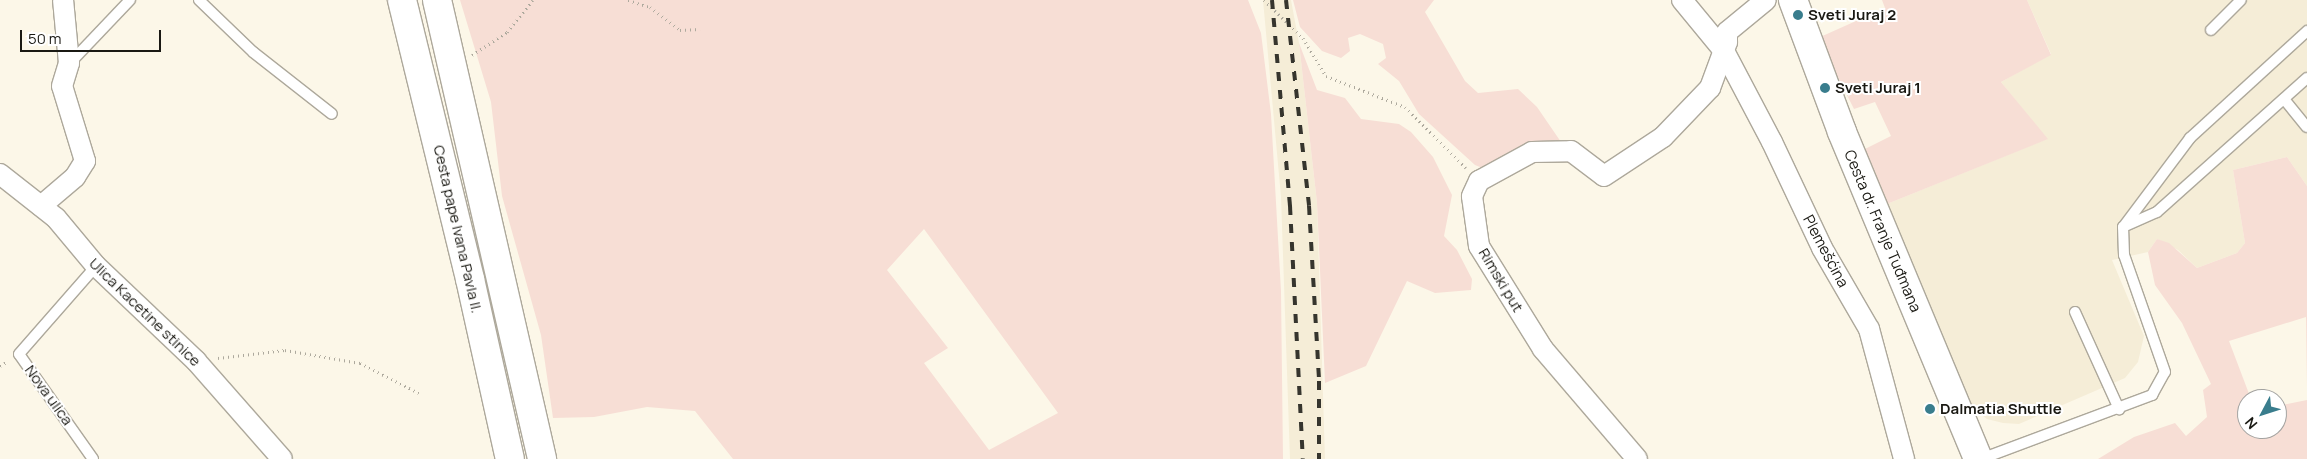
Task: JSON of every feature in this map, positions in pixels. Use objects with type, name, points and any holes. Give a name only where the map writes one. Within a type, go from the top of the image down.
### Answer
[{"type":"main road","name":"Cesta pape Ivana Pavla II.","points":[[402,0],[470,279],[510,459]]},
{"type":"main road","points":[[437,0],[454,66],[542,459]]},
{"type":"main road","name":"Cesta dr. Franje Tuđmana","points":[[1793,0],[1842,132],[1980,459]]},
{"type":"street","points":[[41,206],[75,177],[85,161],[62,86],[69,64],[63,0]]},
{"type":"street","name":"Plemešćina","points":[[1682,0],[1724,51],[1772,142],[1822,248],[1869,330],[1904,459]]},
{"type":"street","points":[[1479,181],[1532,152],[1570,151],[1604,176],[1663,137],[1710,88],[1724,51],[1727,32],[1766,0]]},
{"type":"street","name":"Ulica Kacetine stinice","points":[[0,174],[56,218],[96,266],[196,361],[282,459]]},
{"type":"street","name":"Rimski put","points":[[1479,181],[1472,196],[1479,246],[1543,349],[1637,459]]},
{"type":"lane","points":[[69,64],[130,0]]},
{"type":"lane","points":[[199,0],[253,52],[332,114]]},
{"type":"lane","points":[[2211,30],[2241,0]]},
{"type":"lane","points":[[1980,459],[2152,395],[2165,372],[2124,255],[2124,227],[2190,138],[2307,31]]},
{"type":"lane","points":[[2124,227],[2157,212],[2307,78]]},
{"type":"lane","points":[[2284,99],[2307,128]]},
{"type":"lane","name":"Nova ulica","points":[[93,459],[19,354],[96,266]]},
{"type":"lane","points":[[2075,312],[2118,409]]},
{"type":"path","points":[[454,66],[507,32],[533,0]]},
{"type":"path","points":[[628,0],[650,7],[680,30],[700,29]]},
{"type":"path","points":[[1264,0],[1303,38],[1326,76],[1405,107],[1479,181]]},
{"type":"path","points":[[196,361],[285,350],[360,363],[419,393]]},
{"type":"shaded area","points":[[460,0],[1248,0],[1261,33],[1271,114],[1281,291],[1283,459],[733,459],[695,411],[647,407],[594,417],[553,418],[541,335],[502,196],[491,102]],"holes":[[[924,229],[1058,413],[989,450],[924,363],[948,348],[887,270]]]},
{"type":"shaded area","points":[[1263,0],[1291,0],[1299,43],[1317,203],[1325,459],[1290,459],[1281,197]]},
{"type":"shaded area","points":[[1293,0],[1434,0],[1425,12],[1465,81],[1478,93],[1518,89],[1537,107],[1561,142],[1522,146],[1485,169],[1475,165],[1419,114],[1399,81],[1378,64],[1386,58],[1383,44],[1360,34],[1348,38],[1350,51],[1341,58],[1322,51],[1300,27]]},
{"type":"shaded area","points":[[1882,0],[2027,0],[2051,55],[2001,82],[2048,139],[1882,206],[1863,150],[1891,136],[1875,102],[1854,109],[1818,38],[1885,8]]},
{"type":"shaded area","points":[[2027,0],[2307,0],[2307,186],[2287,157],[2233,170],[2245,243],[2237,253],[2197,268],[2178,250],[2157,239],[2148,252],[2112,260],[2144,336],[2138,362],[2125,378],[2019,424],[1987,419],[1970,405],[1882,206],[2047,139],[2001,82],[2051,54]]},
{"type":"shaded area","points":[[1299,43],[1317,90],[1345,98],[1361,119],[1399,124],[1411,132],[1433,157],[1452,195],[1444,236],[1457,250],[1472,279],[1471,290],[1435,293],[1407,281],[1366,366],[1325,383],[1317,203]]},
{"type":"shaded area","points":[[2287,157],[2307,186],[2307,388],[2306,317],[2229,341],[2247,389],[2237,389],[2237,439],[2287,439],[2287,404],[2307,400],[2307,459],[2098,459],[2134,437],[2175,423],[2186,436],[2207,417],[2203,390],[2211,384],[2182,323],[2155,285],[2148,252],[2157,239],[2169,243],[2197,268],[2237,253],[2245,243],[2233,170]]},
{"type":"railway","points":[[1272,0],[1290,206],[1303,459]]},
{"type":"railway","points":[[1286,0],[1309,206],[1319,381],[1319,459]]},
{"type":"place","name":"Sveti Juraj 2","points":[[1798,15]]},
{"type":"place","name":"Sveti Juraj 1","points":[[1825,88]]},
{"type":"place","name":"Dalmatia Shuttle","points":[[1930,409]]}]
